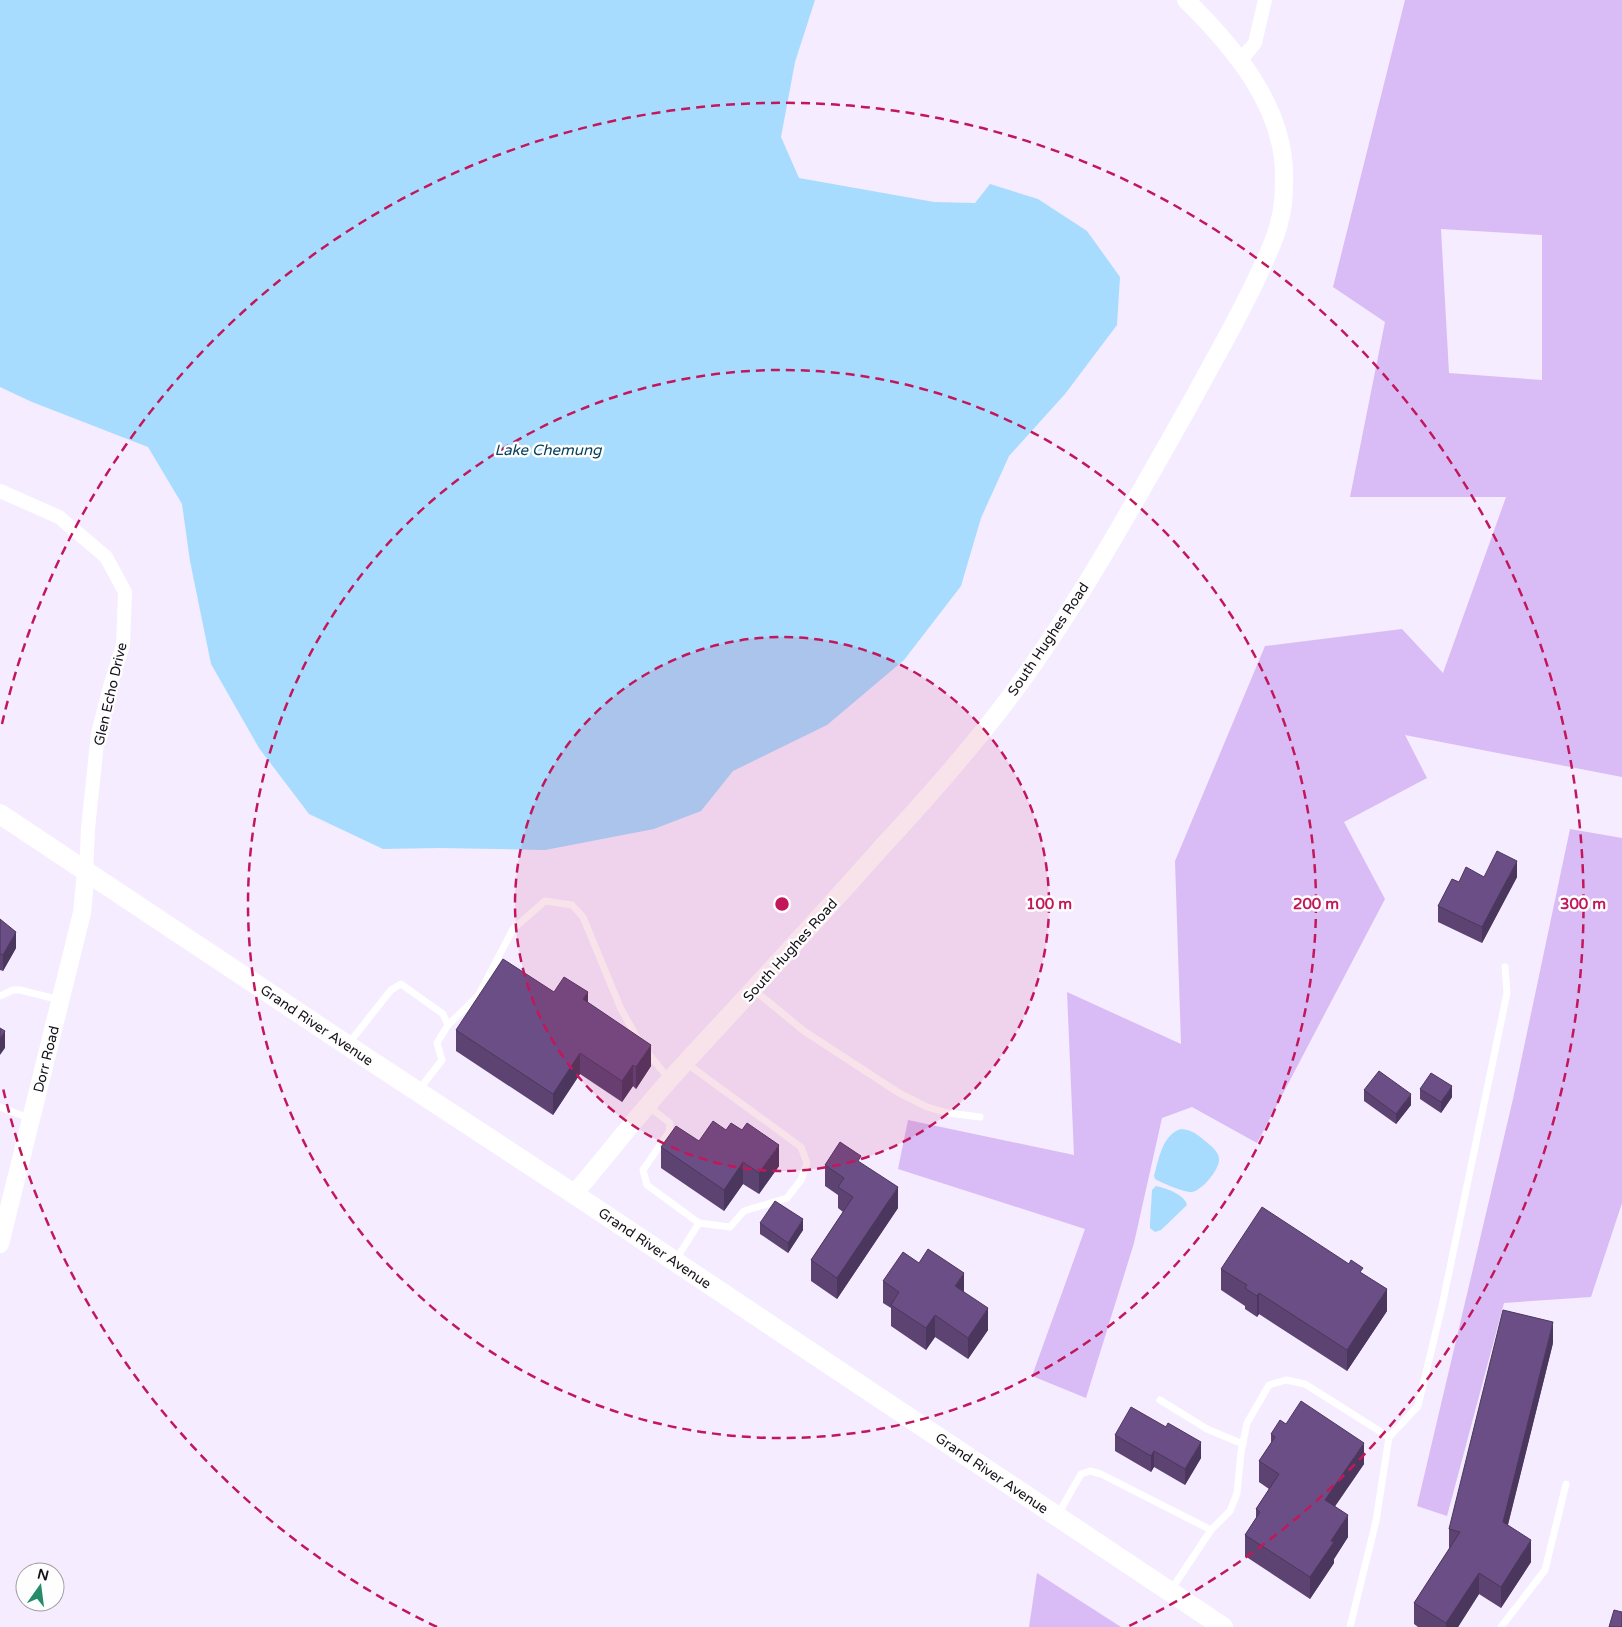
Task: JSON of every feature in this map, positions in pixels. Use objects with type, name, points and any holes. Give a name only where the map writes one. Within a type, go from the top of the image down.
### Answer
[{"type":"main road","name":"Grand River Avenue","points":[[0,814],[1223,1627]]},
{"type":"street","name":"South Hughes Road","points":[[574,1194],[670,1080],[943,780],[997,714],[1045,648],[1092,574],[1146,483],[1247,300],[1280,220],[1283,204],[1284,170],[1278,136],[1273,119],[1259,88],[1209,22],[1186,0]]},
{"type":"street","points":[[1240,61],[1255,43],[1265,0]]},
{"type":"street","name":"Glen Echo Drive","points":[[0,490],[59,517],[106,557],[125,592],[123,645],[98,733],[88,829],[86,872]]},
{"type":"street","name":"Dorr Road","points":[[0,1244],[82,913],[86,872]]},
{"type":"lane","points":[[418,1092],[442,1060],[437,1043],[448,1025],[478,996],[513,929],[545,901],[572,905],[583,916],[621,1009],[632,1030],[653,1061],[670,1080]]},
{"type":"lane","points":[[1350,1627],[1376,1521],[1389,1437],[1418,1406],[1442,1306],[1507,993],[1505,967]]},
{"type":"lane","points":[[347,1045],[391,990],[401,984],[444,1014],[448,1025]]},
{"type":"lane","points":[[0,996],[13,990],[20,990],[60,1000]]},
{"type":"lane","points":[[753,990],[804,1031],[899,1093],[927,1107],[948,1113],[980,1117]]},
{"type":"lane","points":[[648,1106],[670,1123],[669,1132],[643,1170],[647,1185],[699,1223],[730,1227],[744,1211],[787,1198],[801,1180],[807,1163],[801,1147],[686,1063]]},
{"type":"lane","points":[[0,1107],[31,1119]]},
{"type":"lane","points":[[675,1261],[699,1223]]},
{"type":"lane","points":[[1170,1592],[1211,1530],[1230,1511],[1237,1493],[1247,1423],[1269,1385],[1286,1380],[1304,1384],[1389,1437]]},
{"type":"lane","points":[[1160,1400],[1207,1429],[1243,1444]]},
{"type":"lane","points":[[1057,1516],[1081,1474],[1090,1471],[1101,1474],[1141,1493],[1211,1530]]},
{"type":"lane","points":[[1501,1627],[1545,1570],[1566,1484]]},
{"type":"shaded area","points":[[1405,0],[1622,0],[1622,777],[1405,735],[1427,778],[1344,822],[1385,899],[1257,1143],[1192,1107],[1162,1118],[1134,1243],[1086,1398],[1032,1376],[1085,1229],[898,1169],[908,1120],[1074,1155],[1067,992],[1181,1044],[1175,861],[1265,646],[1402,629],[1443,673],[1506,497],[1350,497],[1385,322],[1333,287]],"holes":[[[1441,229],[1542,235],[1542,380],[1449,373]]]},
{"type":"shaded area","points":[[1570,829],[1622,838],[1622,1203],[1591,1297],[1504,1303],[1447,1516],[1417,1506],[1513,1099]]},
{"type":"shaded area","points":[[1037,1573],[1121,1627],[1029,1627]]},
{"type":"water","name":"Lake Chemung","points":[[0,0],[815,0],[795,62],[781,137],[799,178],[934,202],[975,203],[990,184],[1038,199],[1087,231],[1120,277],[1117,325],[1065,394],[1009,456],[981,518],[961,586],[904,660],[827,725],[733,771],[701,811],[654,829],[545,850],[383,849],[309,814],[259,748],[211,664],[190,561],[182,504],[148,447],[32,402],[0,387]]},
{"type":"water","points":[[1181,1129],[1191,1131],[1199,1136],[1214,1148],[1219,1158],[1217,1168],[1210,1179],[1200,1188],[1191,1192],[1167,1185],[1155,1179],[1154,1176],[1165,1142],[1169,1136]]},
{"type":"water","points":[[1156,1186],[1179,1195],[1186,1201],[1187,1205],[1161,1230],[1155,1232],[1150,1228],[1150,1224],[1152,1190]]},
{"type":"building","points":[[1497,851],[1517,861],[1482,927],[1438,906],[1452,879],[1459,882],[1466,867],[1484,877]]},
{"type":"building","points":[[0,919],[16,932],[3,955],[0,954]]},
{"type":"building","points":[[503,959],[554,992],[564,977],[588,992],[583,999],[651,1045],[636,1067],[633,1065],[622,1081],[580,1053],[553,1094],[456,1030]]},
{"type":"building","points":[[0,1028],[5,1031],[0,1039]]},
{"type":"building","points":[[1379,1071],[1411,1094],[1396,1114],[1364,1090]]},
{"type":"building","points":[[1431,1073],[1452,1086],[1441,1102],[1420,1089]]},
{"type":"building","points":[[713,1121],[726,1130],[731,1123],[742,1130],[747,1123],[779,1145],[759,1173],[743,1162],[724,1190],[661,1147],[676,1126],[699,1141]]},
{"type":"building","points":[[840,1142],[861,1156],[858,1161],[898,1187],[837,1278],[811,1260],[853,1197],[838,1187],[844,1178],[825,1165]]},
{"type":"building","points":[[775,1201],[803,1219],[788,1243],[760,1223]]},
{"type":"building","points":[[1262,1207],[1349,1264],[1351,1260],[1363,1268],[1360,1272],[1387,1289],[1347,1350],[1259,1293],[1257,1296],[1245,1288],[1247,1285],[1221,1269]]},
{"type":"building","points":[[928,1249],[964,1273],[955,1286],[988,1308],[968,1338],[935,1315],[926,1328],[891,1305],[899,1292],[883,1281],[903,1252],[919,1263]]},
{"type":"building","points":[[1503,1310],[1553,1322],[1503,1522],[1531,1540],[1501,1587],[1479,1573],[1446,1623],[1414,1603],[1460,1532],[1449,1529]]},
{"type":"building","points":[[1301,1401],[1364,1443],[1325,1500],[1348,1515],[1331,1541],[1334,1542],[1310,1577],[1245,1535],[1260,1512],[1256,1509],[1279,1474],[1259,1461],[1275,1437],[1271,1434],[1280,1420],[1286,1424]]},
{"type":"building","points":[[1131,1407],[1166,1427],[1168,1423],[1201,1442],[1185,1469],[1154,1451],[1151,1456],[1115,1435]]},
{"type":"building","points":[[1614,1610],[1622,1612],[1622,1627],[1609,1627]]}]
